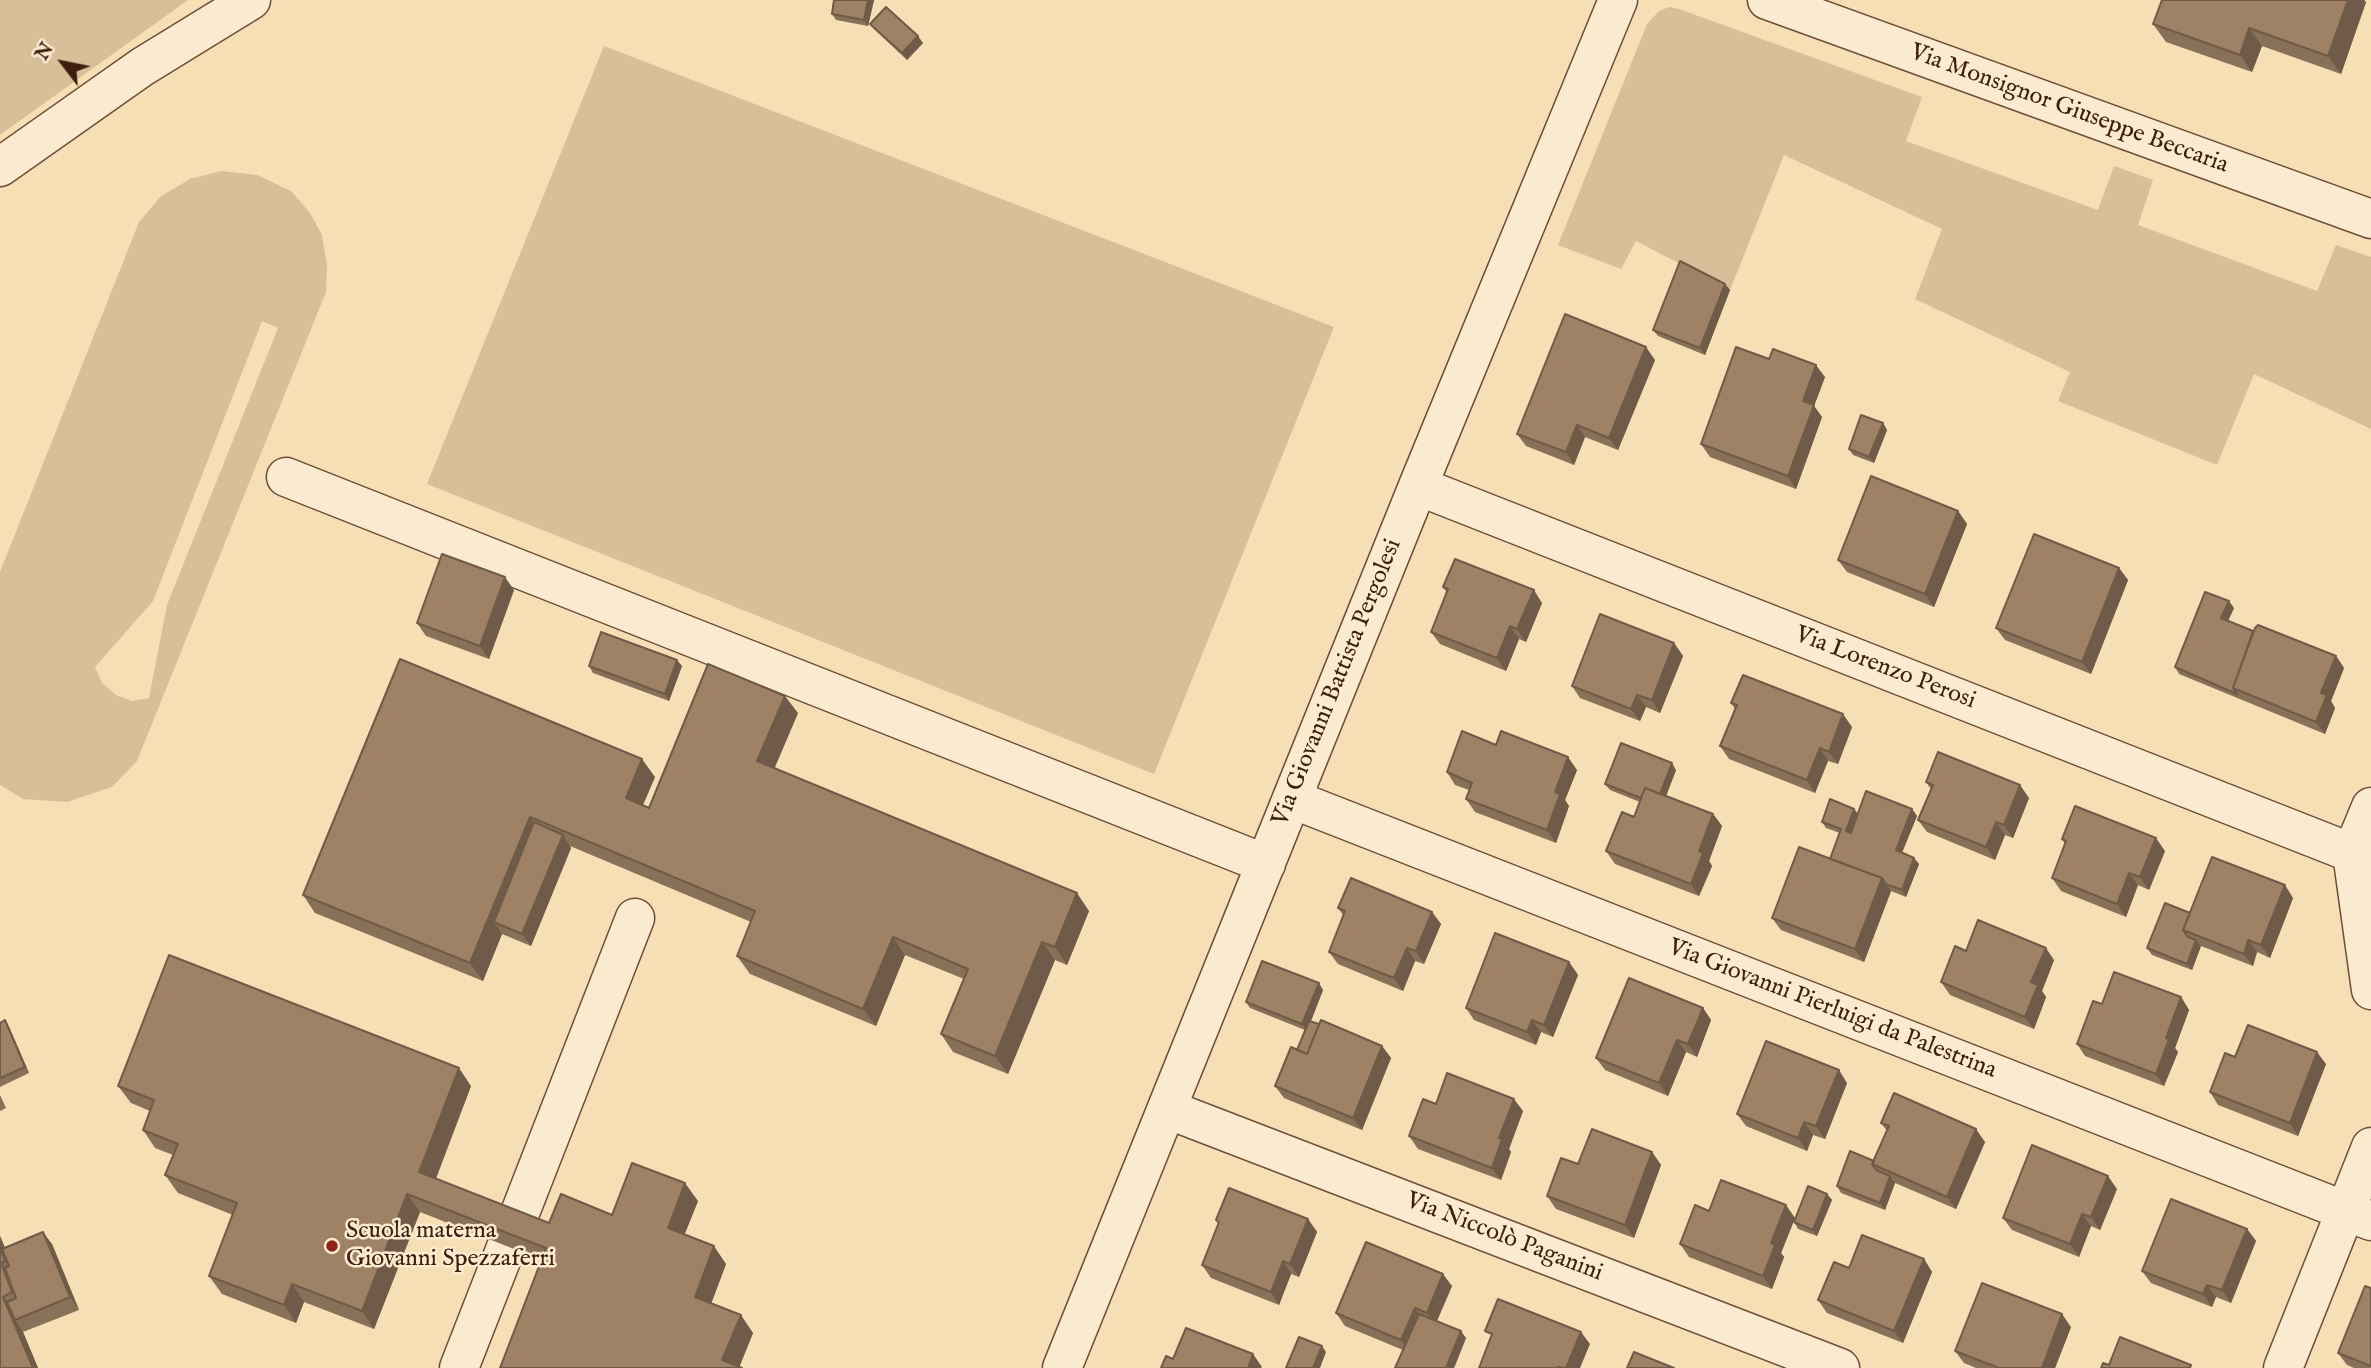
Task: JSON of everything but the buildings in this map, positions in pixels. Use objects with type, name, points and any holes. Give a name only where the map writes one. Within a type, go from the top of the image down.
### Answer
[{"type":"street","points":[[0,167],[142,67],[251,0]]},
{"type":"street","name":"Via Giovanni Battista Pergolesi","points":[[1062,1368],[1418,486],[1618,0]]},
{"type":"street","name":"Via Monsignor Giuseppe Beccaria","points":[[1767,0],[2371,219]]},
{"type":"street","points":[[286,477],[1265,864]]},
{"type":"street","name":"Via Lorenzo Perosi","points":[[1418,486],[2352,853]]},
{"type":"street","name":"Via Giovanni Pierluigi da Palestrina","points":[[1292,799],[2359,1216]]},
{"type":"street","points":[[2371,807],[2352,853],[2364,897],[2371,990]]},
{"type":"street","points":[[459,1368],[635,918]]},
{"type":"street","name":"Via Niccolò Paganini","points":[[1167,1108],[1840,1368]]},
{"type":"street","points":[[2283,1368],[2359,1216],[2371,1147]]},
{"type":"shaded area","points":[[0,0],[188,0],[0,135]]},
{"type":"shaded area","points":[[1669,7],[1922,97],[1906,141],[2098,210],[2114,166],[2153,180],[2138,225],[2317,291],[2336,245],[2371,257],[2371,429],[2254,374],[2217,465],[2058,401],[2070,372],[1915,299],[1942,229],[1784,155],[1730,290],[1636,241],[1621,269],[1558,245],[1647,24],[1659,11]]},
{"type":"shaded area","points":[[604,46],[1334,327],[1154,774],[427,484]]},
{"type":"shaded area","points":[[221,171],[257,175],[291,191],[310,213],[322,235],[327,265],[326,292],[137,761],[112,787],[67,802],[23,799],[0,785],[0,572],[139,222],[160,197],[190,179]],"holes":[[[262,321],[278,328],[167,605],[149,698],[132,701],[116,695],[102,683],[95,667],[153,601]]]},
{"type":"place","name":"Scuola materna Giovanni Spezzaferri","points":[[332,1246]]}]
